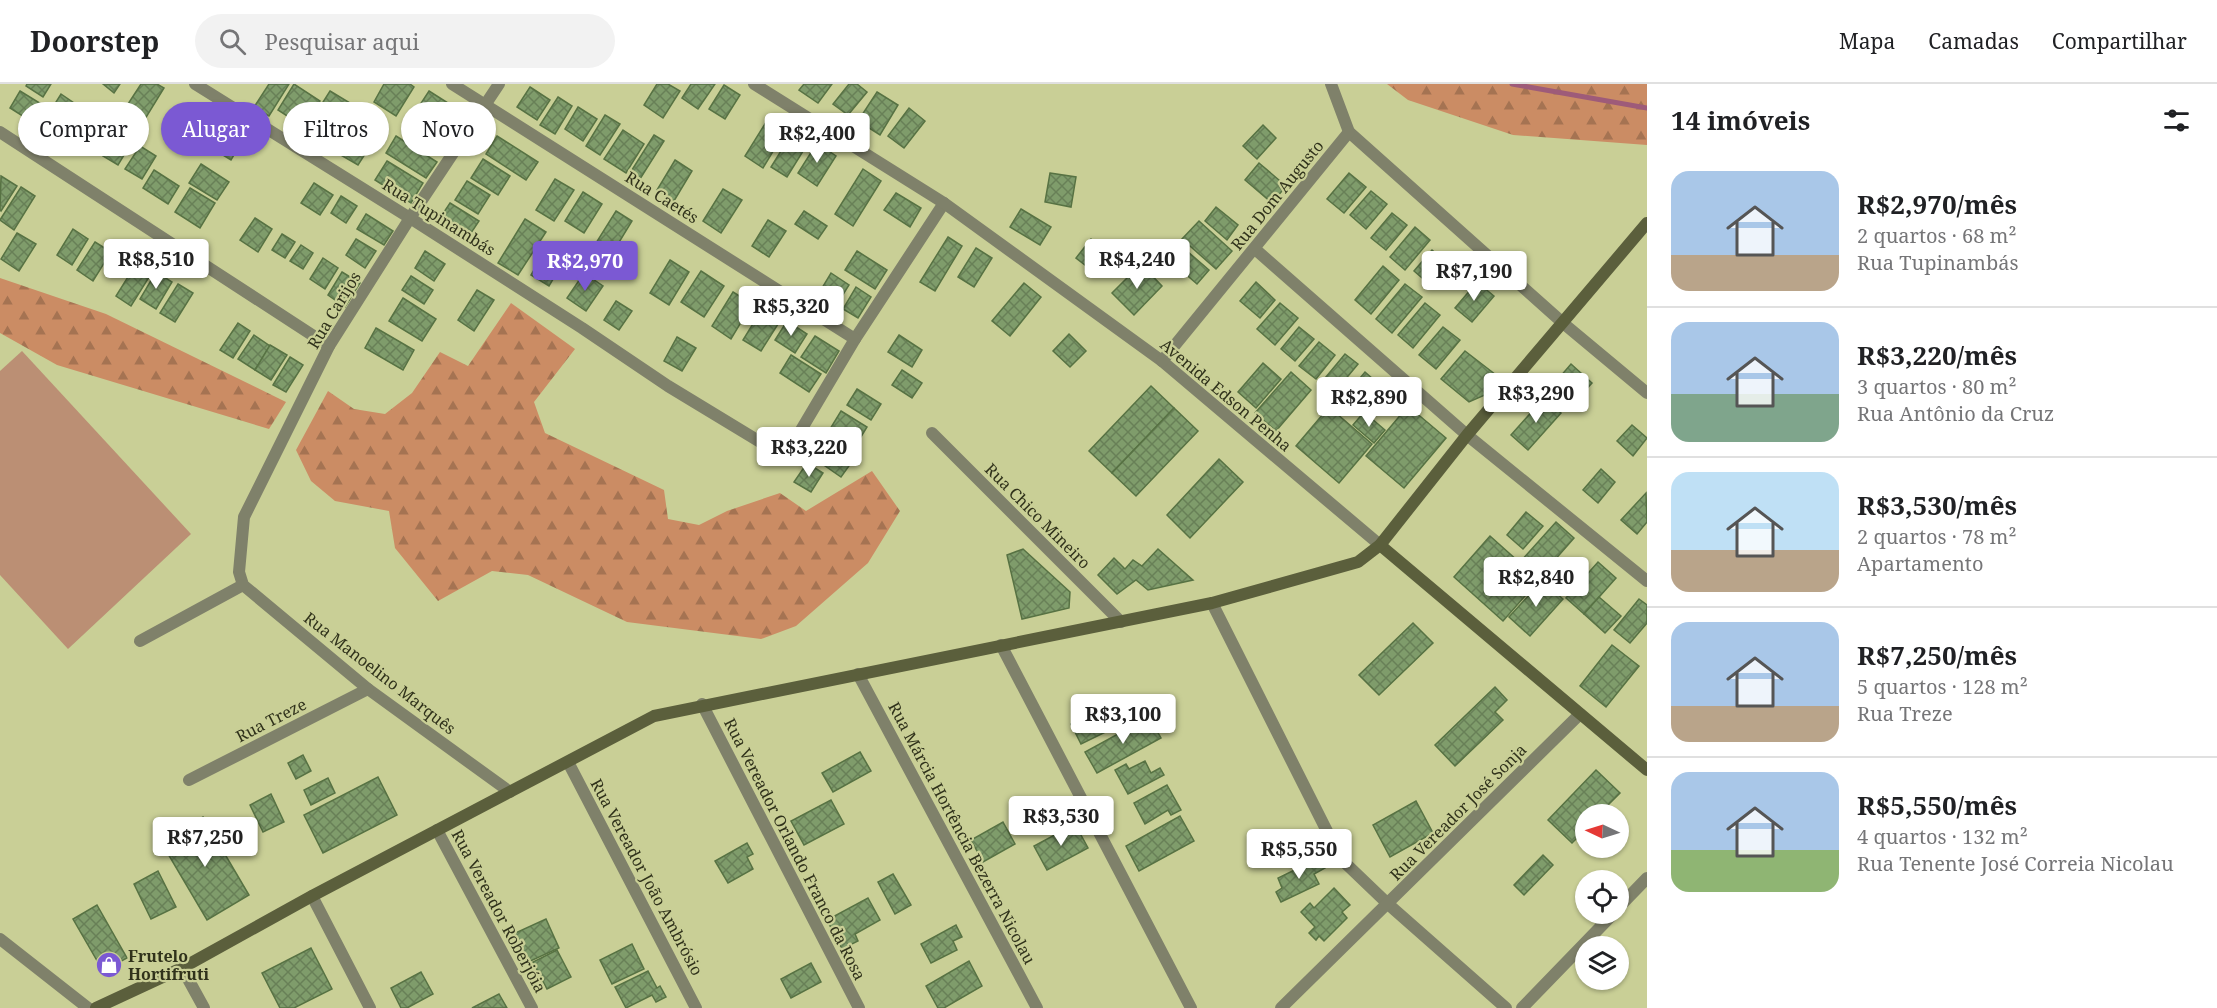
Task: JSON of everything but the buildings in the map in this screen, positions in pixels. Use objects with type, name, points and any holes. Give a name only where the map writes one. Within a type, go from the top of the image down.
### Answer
[{"type":"street","name":"Rua Tupinambás","points":[[195,84],[411,218],[668,386],[785,457],[855,339]]},
{"type":"street","name":"Rua Caetés","points":[[452,84],[480,102]]},
{"type":"street","name":"Rua Carijos","points":[[487,102],[499,84]]},
{"type":"street","name":"Avenida Edson Penha","points":[[754,84],[944,203],[1162,362],[1647,771]]},
{"type":"street","points":[[1331,84],[1348,132],[1563,323],[1647,393]]},
{"type":"street","name":"Rua Caetés","points":[[496,112],[855,339]]},
{"type":"street","points":[[0,132],[329,346]]},
{"type":"street","name":"Rua Dom Augusto","points":[[1162,362],[1348,132]]},
{"type":"street","name":"Rua Carijos","points":[[243,585],[239,572],[244,517],[329,346],[452,156]]},
{"type":"street","points":[[855,339],[944,203]]},
{"type":"street","points":[[96,1008],[182,968],[312,896],[654,716],[702,704],[1212,603],[1358,562],[1380,545],[1467,435],[1647,223]]},
{"type":"street","points":[[1255,249],[1467,435],[1647,581]]},
{"type":"street","name":"Rua Chico Mineiro","points":[[932,433],[1121,622]]},
{"type":"street","points":[[140,641],[243,585]]},
{"type":"street","name":"Rua Manoelino Marquês","points":[[243,585],[368,689],[510,792]]},
{"type":"street","points":[[1212,603],[1341,859],[1388,904],[1506,1008]]},
{"type":"street","points":[[1001,645],[1191,1008]]},
{"type":"street","name":"Rua Márcia Hortência Bezerra Nicolau","points":[[858,674],[1037,1008]]},
{"type":"street","name":"Rua Treze","points":[[189,780],[368,689]]},
{"type":"street","name":"Rua Vereador Orlando Franco da Rosa","points":[[702,704],[859,1008]]},
{"type":"street","name":"Rua Vereador José Sonja","points":[[1281,1008],[1580,714]]},
{"type":"street","name":"Rua Vereador João Ambrósio","points":[[568,762],[696,1008]]},
{"type":"street","name":"Rua Vereador Roberjóia","points":[[437,830],[532,1008]]},
{"type":"street","points":[[1629,897],[1647,878]]},
{"type":"street","points":[[312,896],[370,1008]]},
{"type":"street","points":[[1522,1008],[1603,924]]},
{"type":"street","points":[[0,939],[88,1008]]},
{"type":"street","points":[[182,968],[204,1008]]},
{"type":"shaded area","points":[[22,351],[191,534],[68,649],[0,575],[0,371]]},
{"type":"green space","points":[[1387,84],[1647,84],[1647,145],[1513,135],[1408,100]]},
{"type":"green space","points":[[0,278],[106,314],[286,402],[269,429],[57,365],[0,333]]},
{"type":"green space","points":[[511,303],[575,349],[534,402],[545,433],[664,490],[668,519],[699,525],[727,511],[780,493],[806,511],[872,471],[900,511],[868,563],[796,626],[761,639],[627,622],[528,575],[492,571],[438,601],[395,548],[389,511],[335,501],[311,481],[296,450],[328,391],[354,409],[385,414],[412,393],[440,352],[468,366]]},
{"type":"waterway","points":[[1512,84],[1647,108]]},
{"type":"place","name":"Frutelo Hortifruti","points":[[109,965]]}]
